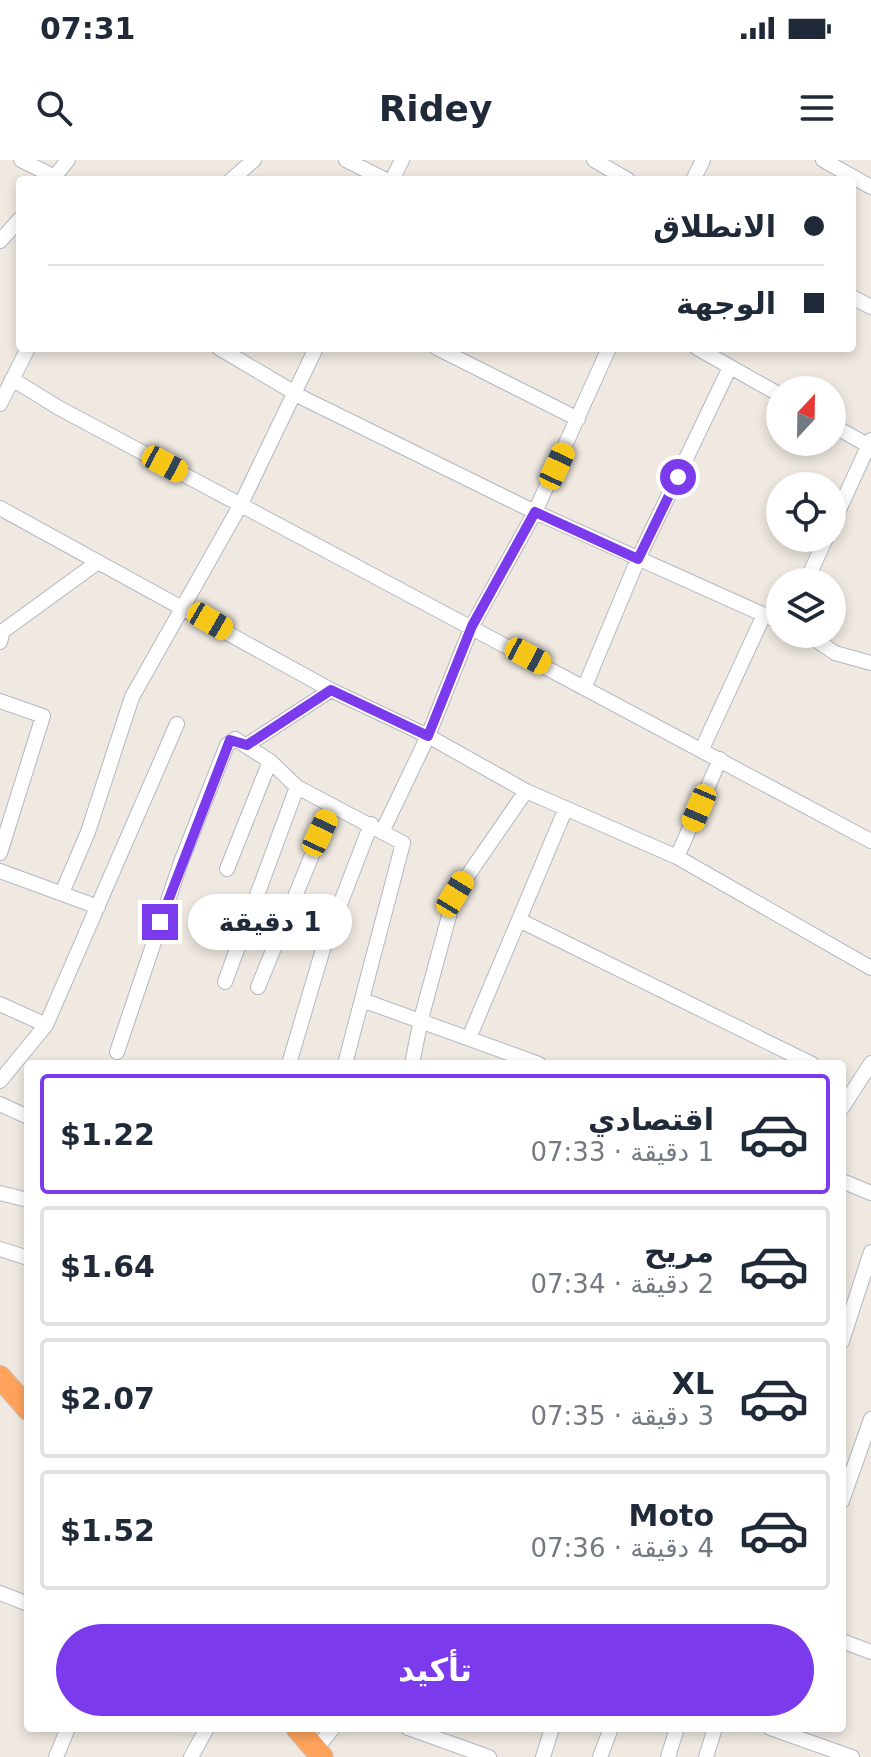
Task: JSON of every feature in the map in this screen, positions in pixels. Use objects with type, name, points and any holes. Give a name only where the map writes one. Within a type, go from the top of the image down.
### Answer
[{"type":"highway","points":[[0,1377],[24,1404]]},
{"type":"highway","points":[[301,1732],[319,1753]]},
{"type":"street","points":[[21,160],[50,176]]},
{"type":"street","points":[[56,176],[68,160]]},
{"type":"street","points":[[236,176],[254,160]]},
{"type":"street","points":[[346,160],[378,176]]},
{"type":"street","points":[[594,160],[621,176]]},
{"type":"street","points":[[823,160],[851,176]]},
{"type":"street","points":[[0,241],[16,223]]},
{"type":"street","points":[[0,404],[26,352]]},
{"type":"street","points":[[226,352],[295,393],[535,512],[766,618]]},
{"type":"street","points":[[62,893],[88,832],[132,697],[186,607],[241,504],[314,352]]},
{"type":"street","points":[[445,352],[578,419]]},
{"type":"street","points":[[290,1060],[323,949],[377,827],[428,736],[472,626],[535,512],[607,352]]},
{"type":"street","points":[[704,352],[766,387]]},
{"type":"street","points":[[585,686],[638,559],[730,367]]},
{"type":"street","points":[[12,379],[871,841]]},
{"type":"street","points":[[846,432],[870,444],[846,495]]},
{"type":"street","points":[[0,508],[186,607],[331,690],[428,736],[526,791],[677,857],[871,968]]},
{"type":"street","points":[[1,634],[98,562]]},
{"type":"street","points":[[702,749],[763,617]]},
{"type":"street","points":[[828,648],[871,663]]},
{"type":"street","points":[[247,745],[331,690]]},
{"type":"street","points":[[0,701],[43,716],[0,853]]},
{"type":"street","points":[[0,1081],[46,1025],[177,724]]},
{"type":"street","points":[[117,1052],[181,862],[227,745],[235,739],[270,761],[297,787],[403,843],[346,1060]]},
{"type":"street","points":[[677,857],[720,759]]},
{"type":"street","points":[[227,869],[270,761]]},
{"type":"street","points":[[225,982],[297,787]]},
{"type":"street","points":[[413,1060],[455,894],[526,791]]},
{"type":"street","points":[[258,987],[332,806]]},
{"type":"street","points":[[469,1038],[566,808]]},
{"type":"street","points":[[0,871],[98,907]]},
{"type":"street","points":[[519,920],[804,1060]]},
{"type":"street","points":[[362,1000],[528,1060]]},
{"type":"street","points":[[0,1004],[46,1025]]},
{"type":"street","points":[[846,1102],[871,1063]]},
{"type":"street","points":[[846,1081],[856,1086]]},
{"type":"street","points":[[0,1104],[24,1115]]},
{"type":"street","points":[[846,1187],[871,1193]]},
{"type":"street","points":[[0,1193],[24,1199]]},
{"type":"street","points":[[0,1249],[24,1257]]},
{"type":"street","points":[[846,1329],[871,1252]]},
{"type":"street","points":[[846,1490],[871,1419]]},
{"type":"street","points":[[0,1593],[24,1602]]},
{"type":"street","points":[[846,1643],[871,1652]]},
{"type":"street","points":[[56,1757],[66,1732]]},
{"type":"street","points":[[191,1757],[205,1732]]},
{"type":"street","points":[[319,1753],[331,1732]]},
{"type":"street","points":[[419,1732],[489,1757]]},
{"type":"street","points":[[543,1757],[551,1732]]},
{"type":"street","points":[[600,1757],[609,1732]]},
{"type":"street","points":[[668,1757],[676,1732]]},
{"type":"street","points":[[706,1757],[714,1732]]},
{"type":"street","points":[[781,1732],[852,1757]]},
{"type":"route","points":[[160,922],[230,740],[240,740],[247,745],[331,690],[428,736],[472,626],[535,512],[638,559],[678,477]]}]
